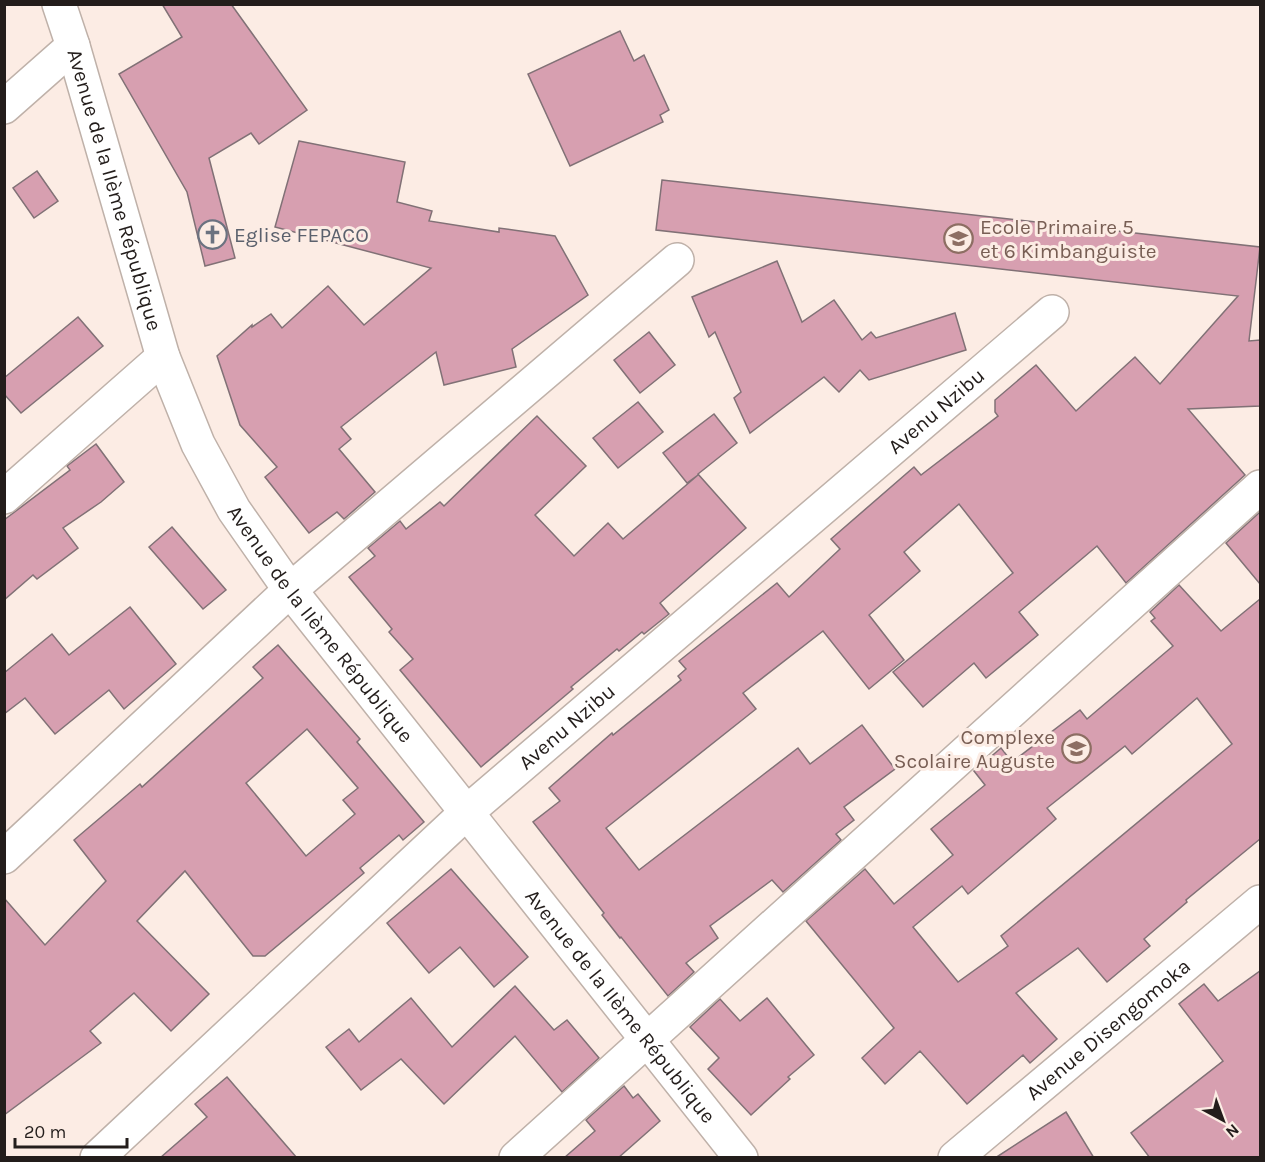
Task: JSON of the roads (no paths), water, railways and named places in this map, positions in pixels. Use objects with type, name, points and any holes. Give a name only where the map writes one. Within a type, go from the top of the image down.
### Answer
[{"type":"street","name":"Avenue de la IIème République","points":[[59,4],[163,357],[198,444],[234,510],[290,590],[741,1158]]},
{"type":"street","points":[[4,107],[73,46]]},
{"type":"street","points":[[4,857],[290,590],[677,260]]},
{"type":"street","name":"Avenu Nzibu","points":[[97,1158],[467,812],[1052,312]]},
{"type":"street","points":[[4,497],[163,357]]},
{"type":"street","points":[[516,1158],[1260,487]]},
{"type":"street","name":"Avenue Disengomoka","points":[[955,1158],[1260,902]]},
{"type":"place","name":"Eglise FEPACO","points":[[213,235]]},
{"type":"place","name":"Ecole Primaire 5 et 6 Kimbanguiste","points":[[959,239]]},
{"type":"place","name":"Complexe Scolaire Auguste","points":[[1076,749]]}]
